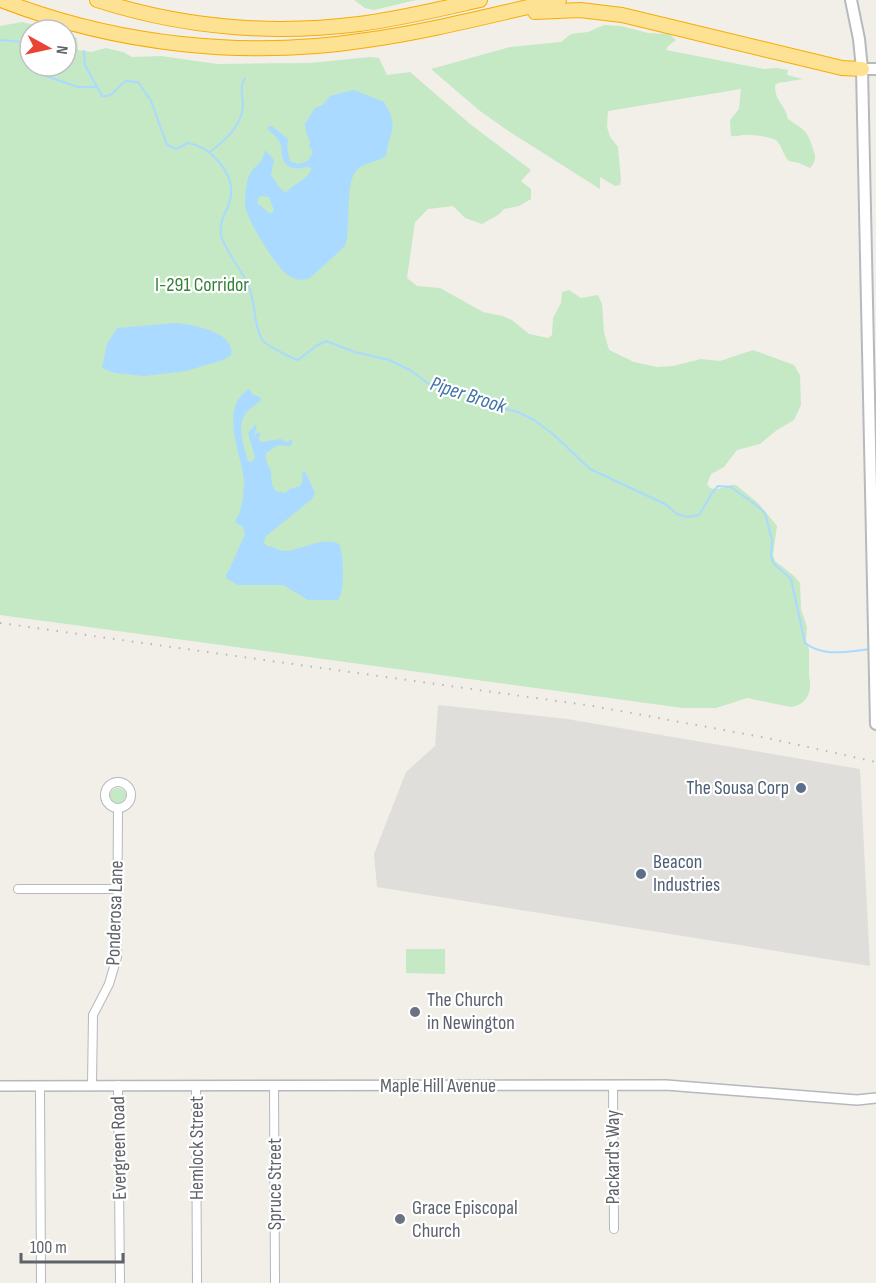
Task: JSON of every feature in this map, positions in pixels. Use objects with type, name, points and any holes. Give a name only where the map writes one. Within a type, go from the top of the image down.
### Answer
[{"type":"highway","points":[[1,0],[90,28],[167,42],[267,48],[363,41],[559,0]]},
{"type":"highway","points":[[97,0],[151,15],[216,26],[289,29],[347,26],[387,20],[480,0]]},
{"type":"highway","points":[[413,15],[450,0]]},
{"type":"highway","points":[[514,10],[536,12],[580,10],[622,15],[842,68],[869,69]]},
{"type":"main road","points":[[850,0],[869,69],[876,724]]},
{"type":"street","name":"Ponderosa Lane","points":[[92,1085],[93,1015],[109,984],[117,957],[118,808]]},
{"type":"street","points":[[18,889],[117,889]]},
{"type":"street","name":"Evergreen Road","points":[[118,1085],[120,1283]]},
{"type":"street","name":"Spruce Street","points":[[274,1085],[275,1283]]},
{"type":"street","name":"Maple Hill Avenue","points":[[0,1086],[666,1085],[857,1100],[876,1098]]},
{"type":"street","points":[[40,1086],[41,1283]]},
{"type":"street","name":"Hemlock Street","points":[[196,1086],[198,1283]]},
{"type":"street","name":"Packard's Way","points":[[613,1086],[614,1229]]},
{"type":"shaded area","points":[[438,705],[567,719],[860,769],[870,966],[377,887],[374,854],[406,772],[435,746]]},
{"type":"green space","points":[[354,0],[416,0],[374,10],[365,8]]},
{"type":"green space","name":"I-291 Corridor","points":[[18,23],[18,78],[78,78],[78,50],[91,52],[106,48],[132,57],[161,56],[217,64],[309,63],[379,58],[387,75],[410,72],[470,124],[531,170],[521,181],[531,189],[531,199],[519,206],[504,209],[482,224],[465,218],[453,206],[428,209],[415,222],[407,278],[417,286],[440,288],[483,312],[512,320],[529,334],[548,338],[552,335],[553,318],[561,303],[562,292],[569,290],[581,298],[598,295],[602,304],[604,332],[609,350],[634,362],[657,367],[673,366],[701,359],[720,361],[753,350],[794,365],[800,375],[801,405],[794,420],[760,444],[737,450],[724,467],[711,474],[707,484],[714,489],[736,485],[758,503],[777,526],[773,555],[775,561],[800,583],[801,609],[807,627],[806,640],[809,650],[810,687],[805,700],[791,707],[747,698],[716,708],[683,708],[0,615],[0,26]]},
{"type":"green space","points":[[604,25],[621,26],[648,33],[669,34],[676,40],[666,50],[764,69],[788,70],[787,75],[803,79],[778,83],[775,85],[775,91],[788,119],[808,136],[815,155],[813,165],[810,168],[789,161],[779,143],[772,138],[752,135],[731,136],[730,120],[739,109],[741,89],[608,111],[607,127],[610,137],[618,147],[621,180],[620,185],[615,186],[600,177],[600,189],[480,111],[431,69],[510,47],[561,42],[571,34],[588,32]]},
{"type":"green space","points":[[118,788],[126,796],[118,804],[110,796]]},
{"type":"green space","points":[[406,949],[445,949],[445,974],[406,973]]},
{"type":"water","points":[[354,90],[384,102],[389,111],[392,129],[386,156],[362,166],[354,174],[349,193],[345,246],[310,278],[299,280],[290,277],[283,270],[255,231],[246,211],[246,186],[253,169],[262,160],[265,150],[274,160],[271,175],[286,193],[307,176],[312,168],[297,168],[285,163],[279,141],[267,127],[272,126],[288,139],[290,161],[298,164],[308,161],[313,152],[309,146],[310,141],[305,124],[315,108],[323,105],[330,96]],"holes":[[[260,196],[269,197],[274,210],[272,213],[257,203]]]},
{"type":"water","points":[[174,323],[191,325],[220,335],[231,347],[231,355],[223,360],[186,371],[144,376],[115,373],[102,368],[107,344],[117,328]]},
{"type":"water","points":[[249,389],[261,400],[243,418],[241,430],[248,461],[252,462],[255,457],[248,433],[255,425],[257,426],[254,437],[257,433],[261,433],[258,438],[261,442],[291,440],[293,442],[290,446],[278,445],[266,453],[273,486],[276,491],[285,493],[300,486],[303,480],[302,473],[305,471],[315,493],[312,499],[265,537],[264,543],[285,551],[319,542],[339,544],[343,572],[342,589],[338,600],[308,600],[283,585],[238,585],[226,578],[245,534],[243,527],[235,522],[242,503],[244,481],[233,420],[240,397]]},
{"type":"waterway","points":[[0,40],[22,42],[26,45],[29,64],[37,73],[78,87],[97,87]]},
{"type":"waterway","name":"Piper Brook","points":[[84,51],[85,65],[102,96],[110,95],[126,81],[138,82],[151,101],[167,145],[176,149],[188,143],[196,145],[212,155],[224,169],[231,186],[231,195],[221,224],[221,235],[249,287],[258,328],[265,343],[298,360],[326,341],[355,352],[389,360],[410,370],[429,384],[461,389],[494,406],[518,412],[553,434],[590,469],[665,504],[677,514],[687,517],[699,515],[718,486],[731,487],[765,513],[772,540],[771,557],[774,564],[791,579],[805,643],[812,648],[828,652],[872,649]]},
{"type":"waterway","points":[[210,152],[226,138],[239,120],[242,113],[242,85],[245,78]]},
{"type":"railway","points":[[0,623],[593,706],[767,738],[876,762]]},
{"type":"place","name":"The Sousa Corp","points":[[801,788]]},
{"type":"place","name":"Beacon Industries","points":[[641,874]]},
{"type":"place","name":"The Church in Newington","points":[[415,1012]]},
{"type":"place","name":"Grace Episcopal Church","points":[[400,1219]]}]
